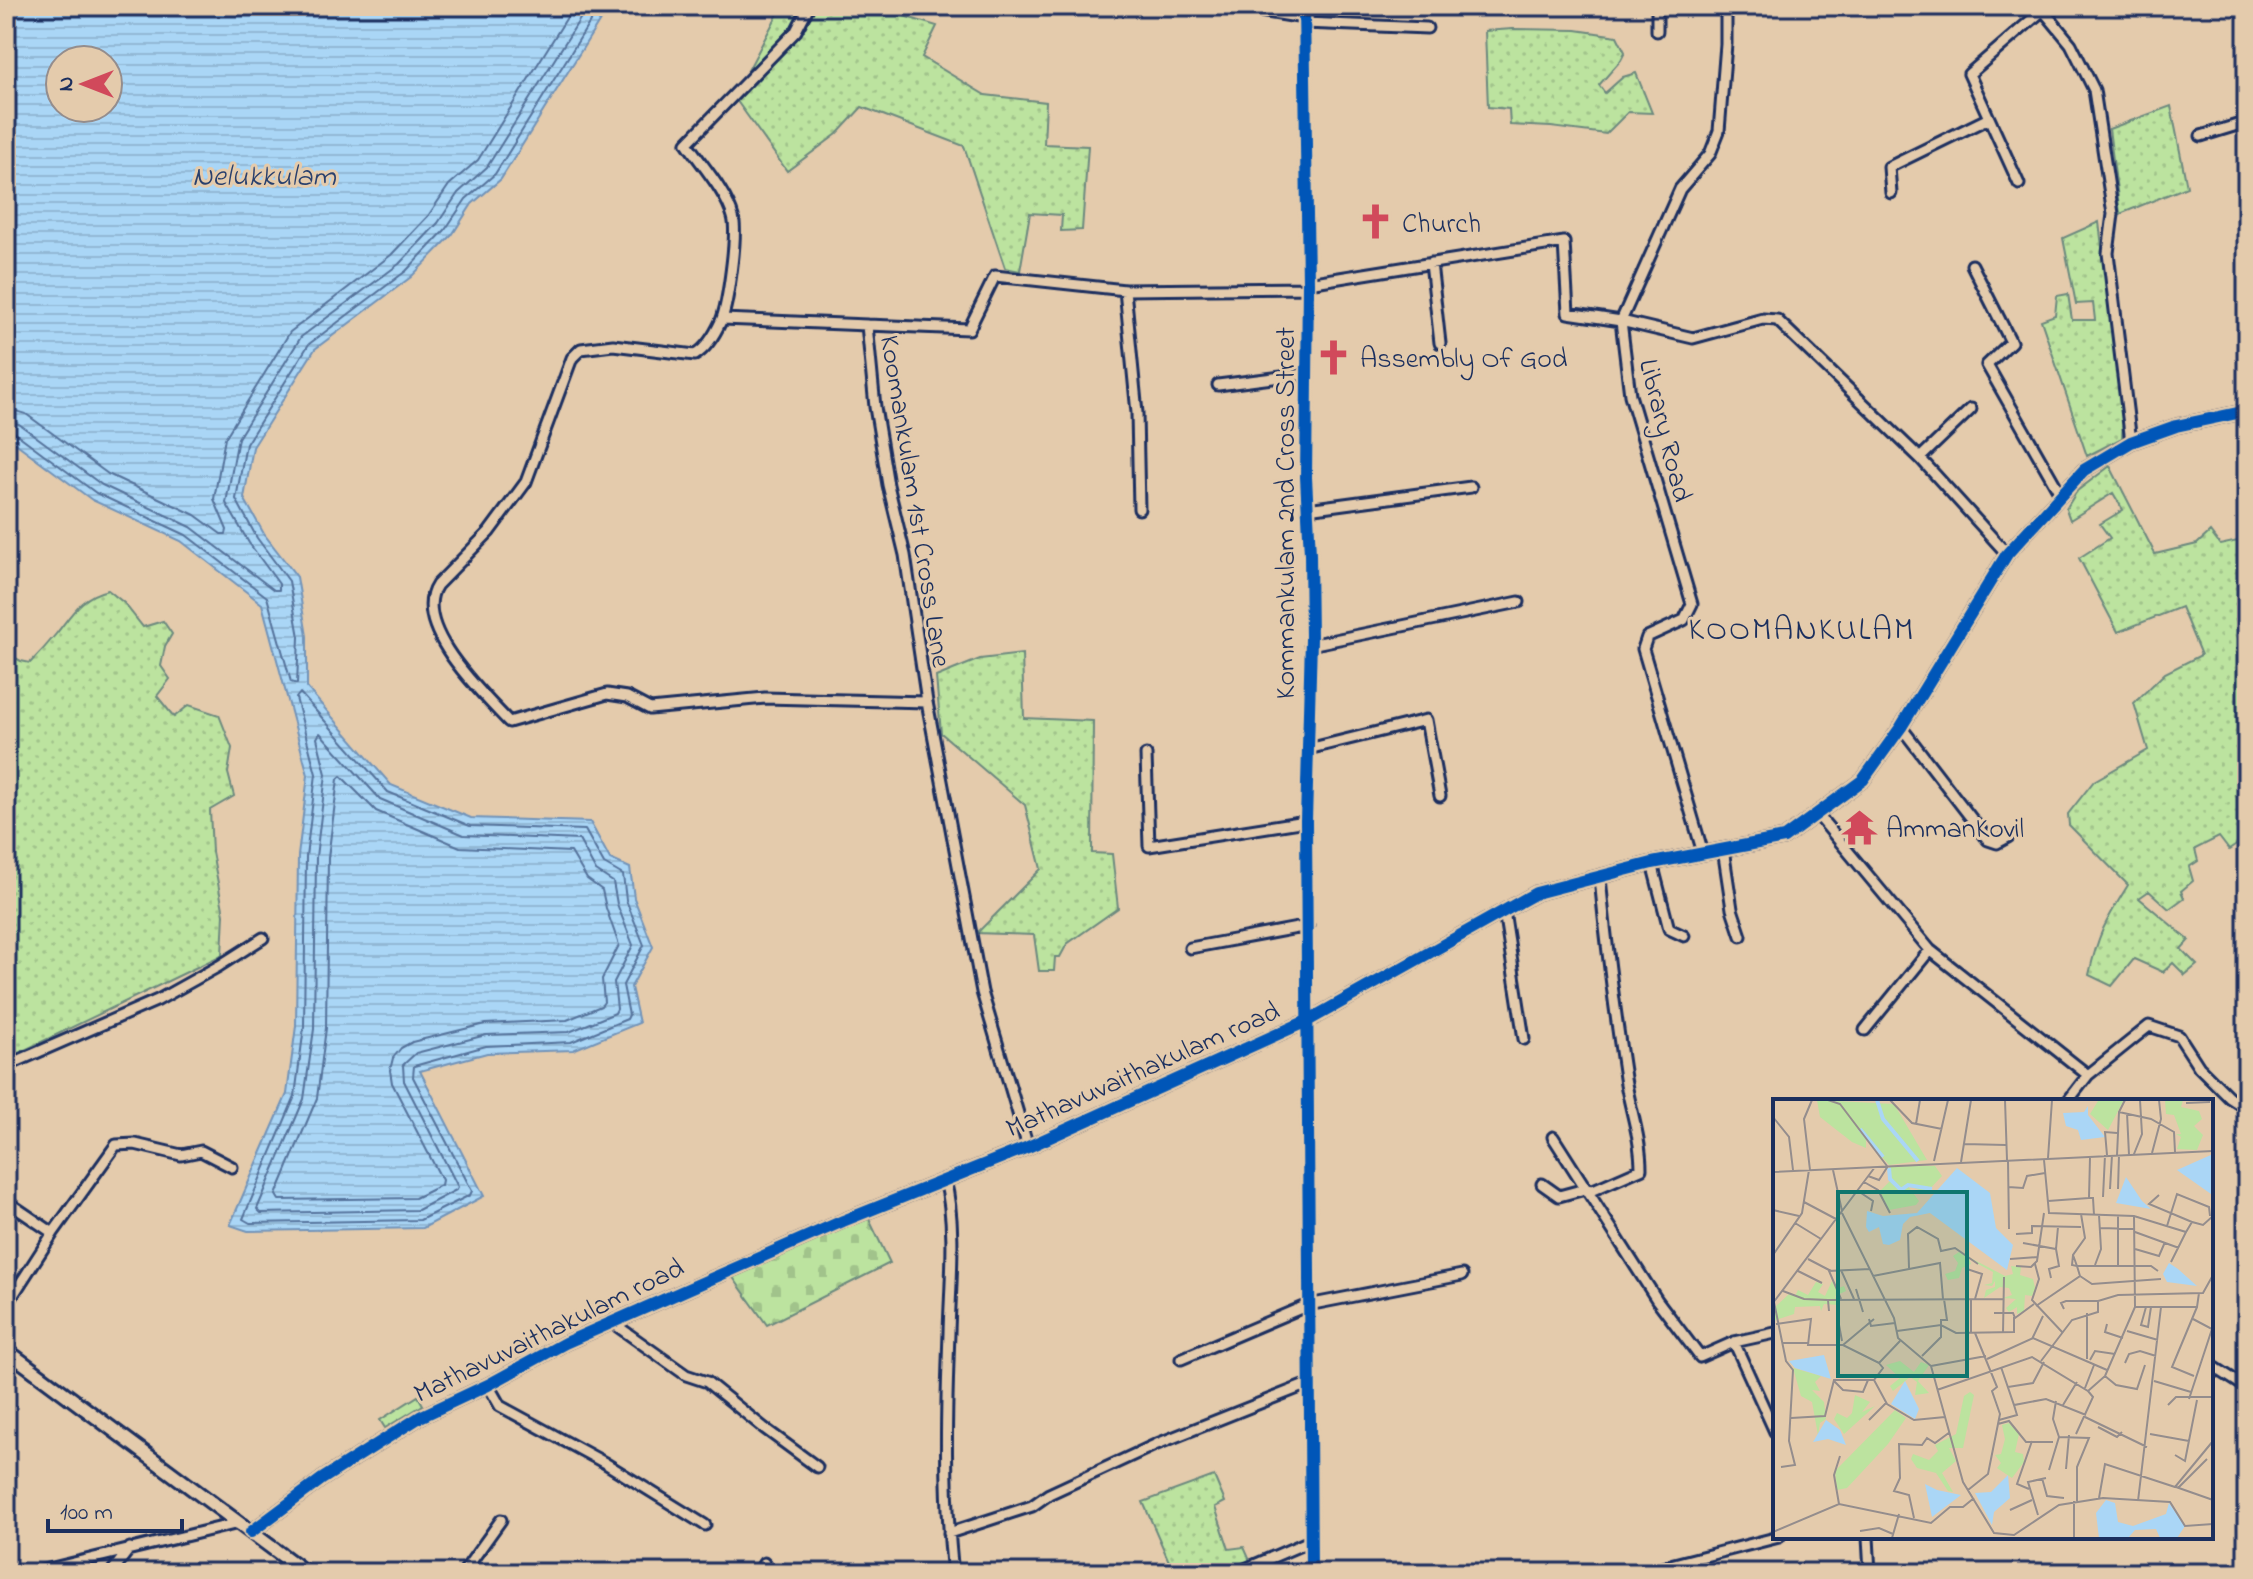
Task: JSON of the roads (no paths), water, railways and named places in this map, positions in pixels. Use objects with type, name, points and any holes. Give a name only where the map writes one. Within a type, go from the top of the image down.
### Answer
[{"type":"main road","points":[[6,1350],[306,1573]]},
{"type":"street","points":[[809,6],[796,31],[687,143],[734,219],[733,256],[722,319],[703,350],[695,355],[613,345],[581,349],[572,358],[526,482],[489,532],[432,594],[430,614],[437,633],[475,686],[509,722],[607,694],[627,697],[650,709],[765,698],[927,702]]},
{"type":"street","points":[[1228,6],[1304,21],[1427,28]]},
{"type":"street","name":"Kommankulam 2nd Cross Street","points":[[1304,6],[1308,285],[1305,374],[1310,645],[1306,821],[1311,1573]]},
{"type":"street","points":[[1657,6],[1657,31]]},
{"type":"street","points":[[1726,6],[1719,131],[1710,154],[1680,189],[1621,321],[1693,338],[1763,319],[1777,320],[1920,458],[2007,554]]},
{"type":"street","points":[[2019,184],[1969,74],[2045,8],[2071,44],[2094,90],[2113,214],[2108,253],[2131,442]]},
{"type":"street","points":[[1891,193],[1889,167],[1989,118]]},
{"type":"street","points":[[2201,136],[2247,122]]},
{"type":"street","name":"Koomankulam 1st Cross Lane","points":[[1028,1147],[982,992],[927,702],[905,555],[888,485],[867,325],[969,329],[995,276],[1125,290],[1308,285],[1564,242],[1568,313],[1621,321]]},
{"type":"street","points":[[1431,263],[1440,343]]},
{"type":"street","points":[[1972,265],[2011,342],[1987,365],[2061,495]]},
{"type":"street","points":[[1125,290],[1137,413],[1139,509]]},
{"type":"street","points":[[722,319],[867,325]]},
{"type":"street","name":"Library Road","points":[[1621,321],[1630,395],[1692,604],[1684,620],[1647,637],[1643,649],[1703,853]]},
{"type":"street","points":[[1218,385],[1305,374]]},
{"type":"street","points":[[1920,458],[1971,409]]},
{"type":"street","name":"Mathavuvaithakulam road","points":[[251,1532],[322,1479],[420,1417],[610,1321],[843,1221],[1028,1147],[1309,1020],[1536,893],[1652,863],[1784,838],[1863,780],[1901,727],[2007,554],[2084,470],[2131,442],[2176,426],[2247,411]]},
{"type":"street","points":[[1307,509],[1471,487]]},
{"type":"street","points":[[1310,645],[1519,602]]},
{"type":"street","points":[[1308,749],[1426,720],[1440,796]]},
{"type":"street","points":[[1901,727],[1988,840],[1997,843],[2008,837]]},
{"type":"street","points":[[1146,755],[1149,846],[1306,821]]},
{"type":"street","points":[[1817,814],[1930,950],[2088,1075]]},
{"type":"street","points":[[1723,849],[1732,909],[1741,936]]},
{"type":"street","points":[[1652,863],[1669,929],[1684,936]]},
{"type":"street","points":[[1542,1184],[1559,1196],[1593,1190],[1641,1169],[1641,1148],[1627,1093],[1608,967],[1600,877]]},
{"type":"street","points":[[1504,911],[1524,1039]]},
{"type":"street","points":[[1190,948],[1308,926]]},
{"type":"street","points":[[6,1066],[158,1000],[263,938]]},
{"type":"street","points":[[1865,1030],[1930,950]]},
{"type":"street","points":[[2070,1099],[2088,1075],[2149,1026],[2179,1036],[2199,1067],[2230,1098],[2247,1109]]},
{"type":"street","points":[[1553,1137],[1657,1300],[1700,1357],[1734,1342],[1773,1333]]},
{"type":"street","points":[[6,1306],[116,1145],[135,1144],[181,1155],[201,1151],[232,1167]]},
{"type":"street","points":[[945,1180],[949,1196],[951,1266],[946,1413],[953,1573]]},
{"type":"street","points":[[6,1201],[53,1233]]},
{"type":"street","points":[[1181,1359],[1308,1305],[1462,1275]]},
{"type":"street","points":[[610,1321],[686,1375],[707,1382],[817,1467]]},
{"type":"street","points":[[1734,1342],[1773,1428]]},
{"type":"street","points":[[2213,1366],[2247,1388]]},
{"type":"street","points":[[949,1533],[1032,1506],[1049,1494],[1157,1444],[1308,1384]]},
{"type":"street","points":[[488,1385],[500,1406],[605,1463],[705,1525]]},
{"type":"street","points":[[463,1573],[501,1520]]},
{"type":"street","points":[[32,1573],[239,1523]]},
{"type":"street","points":[[1639,1573],[1773,1539]]},
{"type":"street","points":[[1868,1539],[1870,1573]]},
{"type":"street","points":[[1236,1573],[1310,1541]]},
{"type":"street","points":[[111,1573],[130,1548]]},
{"type":"street","points":[[758,1573],[764,1563]]},
{"type":"street","points":[[1600,1573],[1621,1573]]},
{"type":"water","name":"Nelukkulam","points":[[6,6],[609,6],[501,179],[472,204],[452,235],[411,277],[315,349],[253,447],[244,498],[264,534],[297,577],[307,636],[307,688],[391,785],[471,818],[590,822],[610,859],[630,868],[634,898],[653,947],[631,987],[639,1023],[573,1050],[487,1053],[420,1071],[484,1196],[423,1228],[248,1231],[230,1225],[287,1094],[296,1026],[298,856],[308,775],[262,604],[181,541],[92,500],[6,436]]},
{"type":"place","name":"Church","points":[[1376,222]]},
{"type":"place","name":"Assembly Of God","points":[[1334,357]]},
{"type":"place","name":"AmmanKovil","points":[[1860,827]]},
{"type":"district","name":"KOOMANKULAM","points":[[1802,628]]}]
